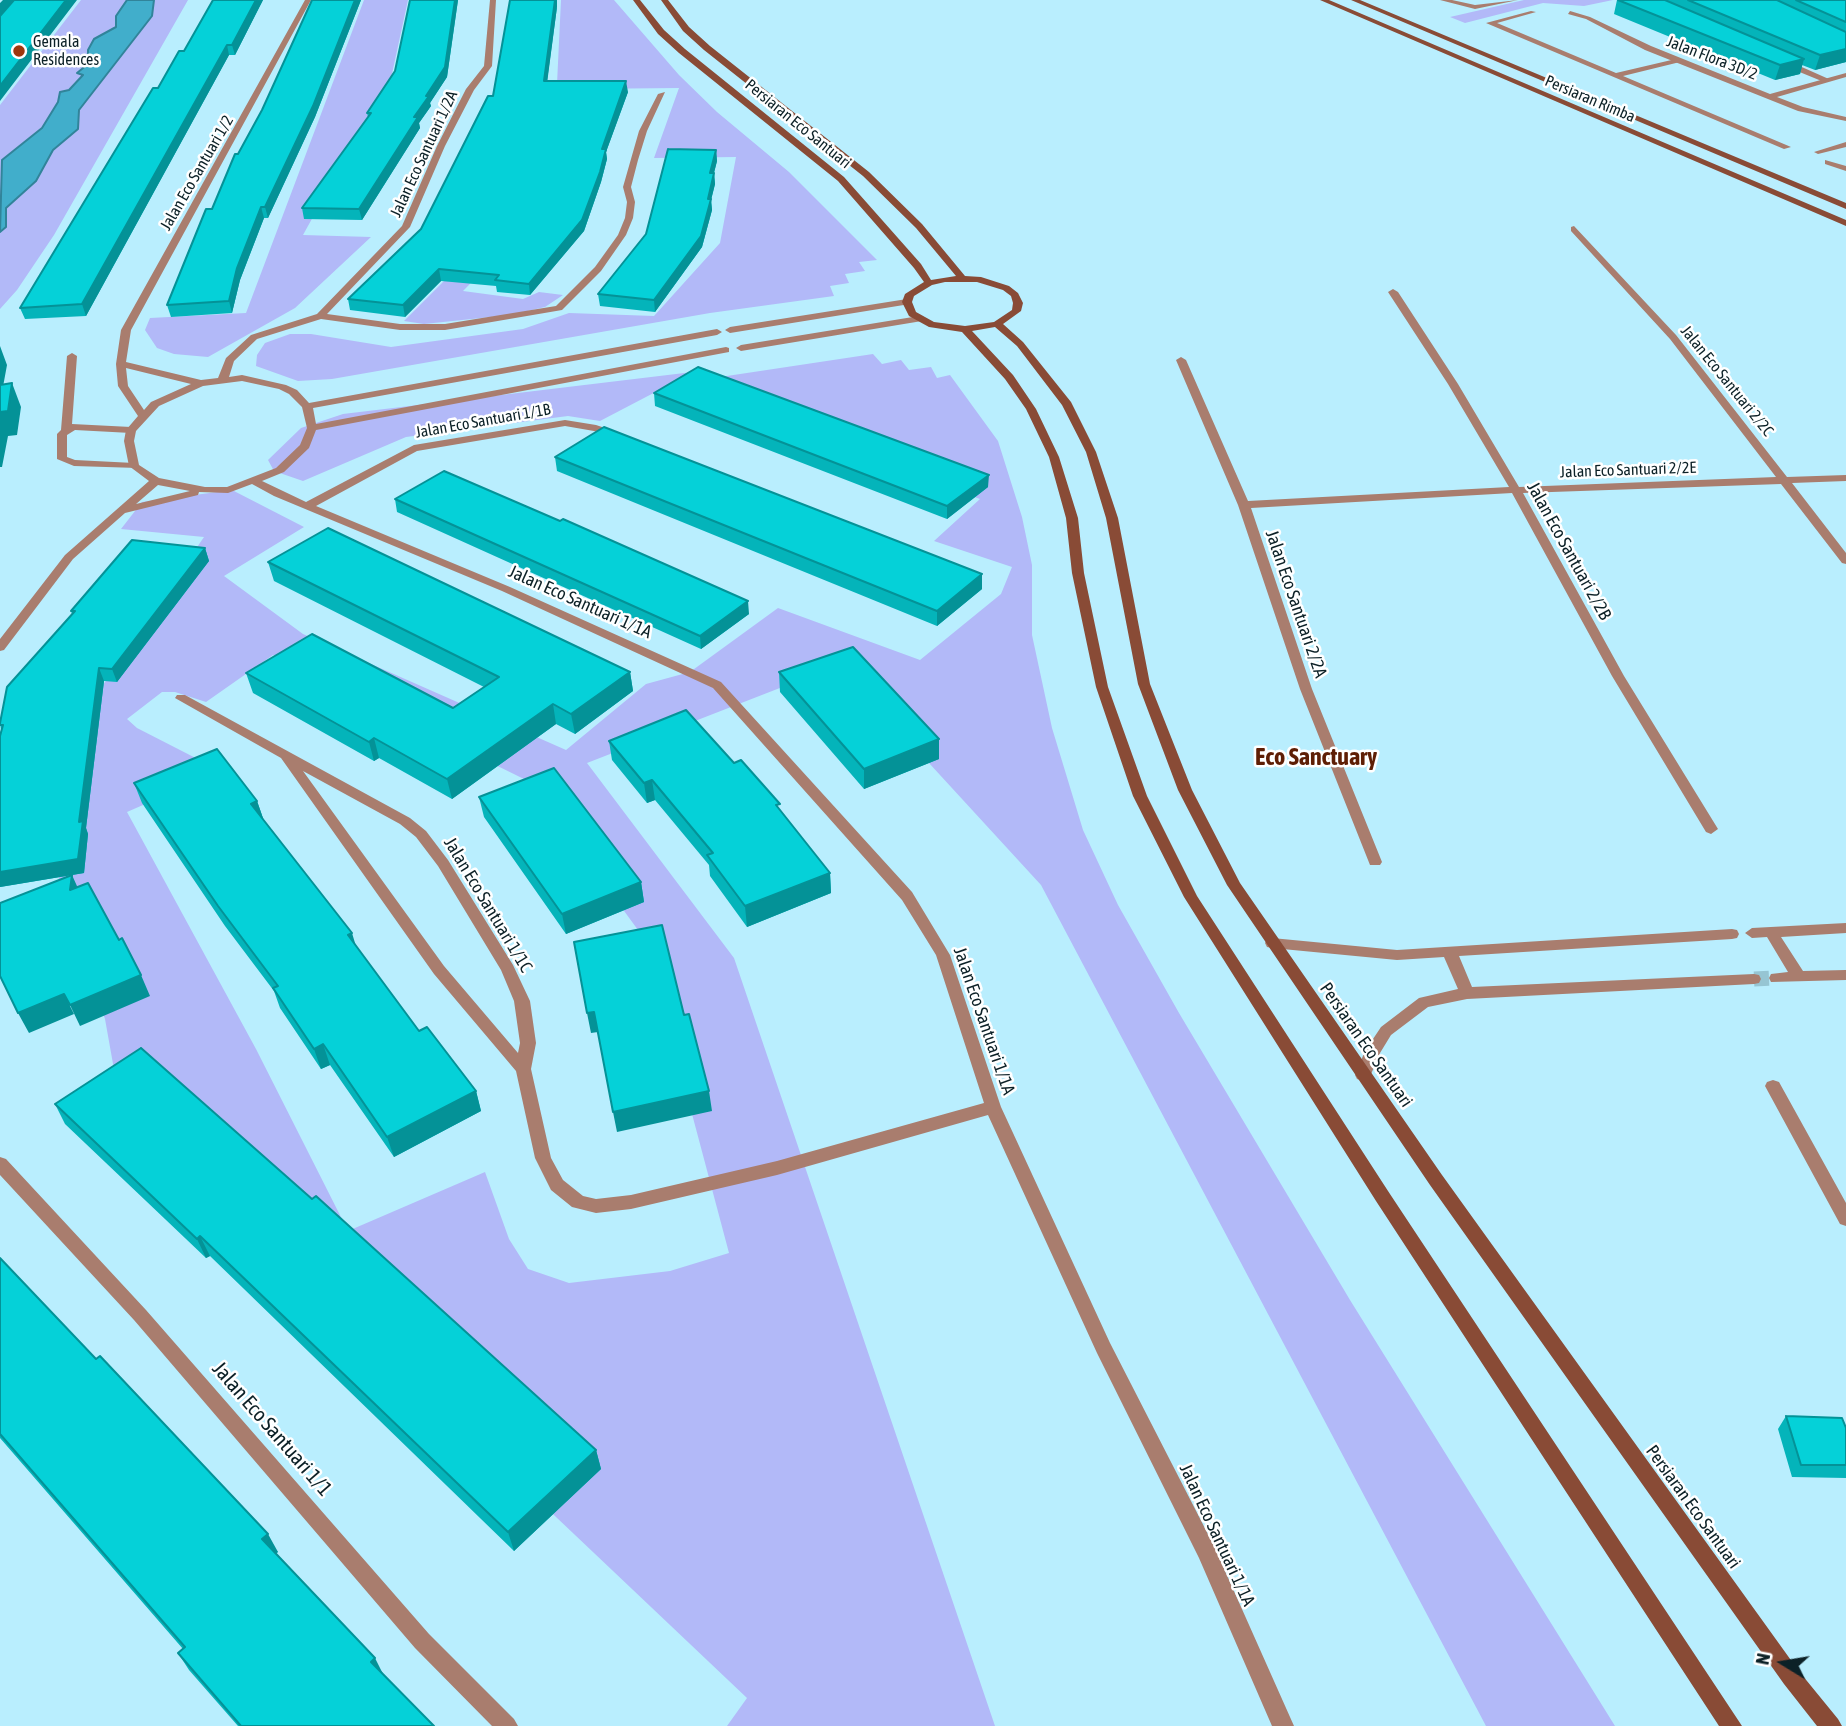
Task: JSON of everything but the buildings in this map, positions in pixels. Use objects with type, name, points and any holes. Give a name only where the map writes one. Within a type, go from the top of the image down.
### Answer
[{"type":"street","name":"Jalan Eco Santuari 1/2","points":[[121,364],[126,330],[308,0]]},
{"type":"street","name":"Jalan Eco Santuari 1/2A","points":[[229,360],[254,337],[320,316],[406,227],[441,146],[470,89],[488,66],[494,0]]},
{"type":"street","name":"Persiaran Eco Santuari","points":[[636,0],[661,32],[682,51],[841,179],[918,266],[929,283]]},
{"type":"street","name":"Persiaran Eco Santuari","points":[[664,0],[686,29],[707,48],[866,174],[919,226],[962,278]]},
{"type":"street","name":"Persiaran Rimba","points":[[1323,0],[1846,223]]},
{"type":"street","name":"Persiaran Rimba","points":[[1353,0],[1846,206]]},
{"type":"street","points":[[1443,0],[1475,7],[1515,0]]},
{"type":"street","points":[[1533,12],[1490,23],[1787,147]]},
{"type":"street","name":"Jalan Flora 3D/2","points":[[1570,13],[1677,60],[1813,113],[1846,119]]},
{"type":"street","points":[[1614,76],[1677,60]]},
{"type":"street","points":[[1777,60],[1827,80]]},
{"type":"street","points":[[1772,96],[1846,75]]},
{"type":"street","points":[[320,316],[400,327],[445,327],[559,308],[598,269],[622,235],[629,218],[631,202],[627,187],[634,160],[643,131],[662,94]]},
{"type":"street","points":[[1818,152],[1846,144]]},
{"type":"street","points":[[1828,162],[1846,169]]},
{"type":"street","name":"Jalan Eco Santuari 2/2C","points":[[1574,229],[1673,337],[1846,561]]},
{"type":"street","points":[[962,278],[994,283],[1015,295],[1018,303],[1016,311],[997,324],[965,329],[947,328],[919,319],[912,314],[907,302],[910,295],[929,283],[962,278]]},
{"type":"street","name":"Jalan Eco Santuari 2/2B","points":[[1393,292],[1516,490],[1618,676],[1711,829]]},
{"type":"street","points":[[730,330],[907,302]]},
{"type":"street","points":[[741,348],[919,319]]},
{"type":"street","name":"Persiaran Eco Santuari","points":[[997,324],[1020,344],[1067,404],[1091,453],[1112,518],[1144,684],[1185,790],[1234,885],[1363,1075],[1791,1677],[1831,1726]]},
{"type":"street","points":[[965,329],[1031,409],[1054,457],[1072,518],[1078,573],[1102,687],[1140,796],[1191,897],[1382,1196],[1731,1726]]},
{"type":"street","points":[[307,406],[717,332]]},
{"type":"street","points":[[680,337],[691,356]]},
{"type":"street","points":[[312,428],[726,350]]},
{"type":"street","points":[[66,430],[72,356]]},
{"type":"street","points":[[131,430],[73,427],[62,434],[62,459],[74,463],[134,466],[156,481],[176,487],[205,490],[228,490],[280,470],[305,446],[312,428],[307,406],[293,392],[263,381],[229,360],[223,379]]},
{"type":"street","name":"Jalan Eco Santuari 2/2A","points":[[1181,360],[1244,505],[1306,689],[1375,862]]},
{"type":"street","points":[[142,415],[123,386],[121,364],[201,383]]},
{"type":"street","points":[[134,466],[129,441],[131,430],[142,415],[172,395],[201,383],[223,379],[263,381]]},
{"type":"street","name":"Jalan Eco Santuari 1/1B","points":[[307,506],[414,448],[565,423],[596,428],[633,442]]},
{"type":"street","name":"Jalan Eco Santuari 2/2E","points":[[1244,505],[1516,490],[1846,478]]},
{"type":"street","points":[[0,647],[69,557],[117,512],[156,481]]},
{"type":"street","name":"Jalan Eco Santuari 1/1A","points":[[254,481],[307,506],[506,589],[717,685],[907,896],[943,955],[993,1107],[1103,1347],[1206,1551],[1283,1726]]},
{"type":"street","points":[[117,512],[205,490]]},
{"type":"street","name":"Jalan Eco Santuari 1/1C","points":[[181,698],[405,821],[421,834],[443,863],[508,969],[522,1001],[528,1044],[523,1069]]},
{"type":"street","points":[[286,756],[439,970],[523,1069],[543,1158],[557,1185],[578,1202],[596,1206],[631,1202],[777,1168],[993,1107]]},
{"type":"street","points":[[1752,933],[1846,928]]},
{"type":"street","points":[[1771,932],[1799,977]]},
{"type":"street","points":[[1272,943],[1397,955],[1731,934]]},
{"type":"street","points":[[1449,951],[1467,993]]},
{"type":"street","points":[[1776,978],[1846,975]]},
{"type":"street","points":[[1363,1075],[1373,1051],[1386,1031],[1424,1002],[1467,993],[1754,979]]},
{"type":"street","points":[[1773,1086],[1846,1219]]},
{"type":"street","name":"Jalan Eco Santuari 1/1","points":[[0,1164],[141,1315],[422,1641],[507,1726]]},
{"type":"shaded area","points":[[81,0],[188,0],[54,235],[17,290],[0,309],[0,105]]},
{"type":"shaded area","points":[[127,0],[154,0],[152,16],[79,110],[78,129],[53,150],[36,181],[6,208],[6,227],[0,232],[2,160],[42,128],[58,102],[60,92],[69,90],[83,75],[77,73],[88,64],[88,50],[94,39],[116,27],[116,16]]},
{"type":"shaded area","points":[[364,0],[408,0],[390,83],[379,97],[303,235],[371,237],[295,308],[208,357],[174,354],[157,348],[145,330],[150,318],[246,313]]},
{"type":"shaded area","points":[[561,0],[614,0],[679,75],[717,112],[789,172],[877,260],[859,262],[865,271],[845,274],[849,283],[830,286],[834,296],[710,313],[332,379],[298,381],[256,366],[257,355],[265,343],[290,334],[311,334],[391,347],[523,329],[569,313],[654,316],[720,243],[736,157],[654,158],[679,88],[577,89],[517,236],[463,291],[523,299],[539,292],[563,295],[545,307],[510,315],[424,324],[404,321],[492,233],[557,84]]},
{"type":"shaded area","points":[[1524,0],[1613,0],[1584,6],[1543,3],[1465,23],[1450,17]]},
{"type":"shaded area","points":[[873,354],[882,364],[901,360],[909,370],[931,367],[937,378],[950,375],[998,441],[1022,517],[1032,565],[1032,635],[1052,728],[1083,830],[1118,905],[1350,1300],[1615,1726],[1486,1726],[1041,885],[839,665],[587,763],[734,958],[995,1726],[727,1726],[747,1698],[498,1462],[115,1075],[105,1019],[58,883],[88,707],[204,537],[121,529],[142,502],[232,490],[304,527],[224,576],[303,634],[566,750],[646,684],[690,672],[778,608],[920,660],[1001,594],[1012,567],[934,541],[980,499],[667,386],[600,421],[568,416],[406,437],[303,481],[274,471],[268,460],[301,428],[343,414],[701,371],[707,379]],"holes":[[[273,655],[530,782],[646,941],[729,1253],[670,1271],[569,1283],[528,1269],[509,1239],[485,1172],[348,1231],[256,1049],[127,812],[221,771],[137,728],[127,719],[162,692],[175,692],[206,702]]]},
{"type":"tunnel","points":[[1754,979],[1776,978]]},
{"type":"place","name":"Gemala Residences","points":[[19,51]]},
{"type":"district","name":"Eco Sanctuary","points":[[1316,757]]}]
